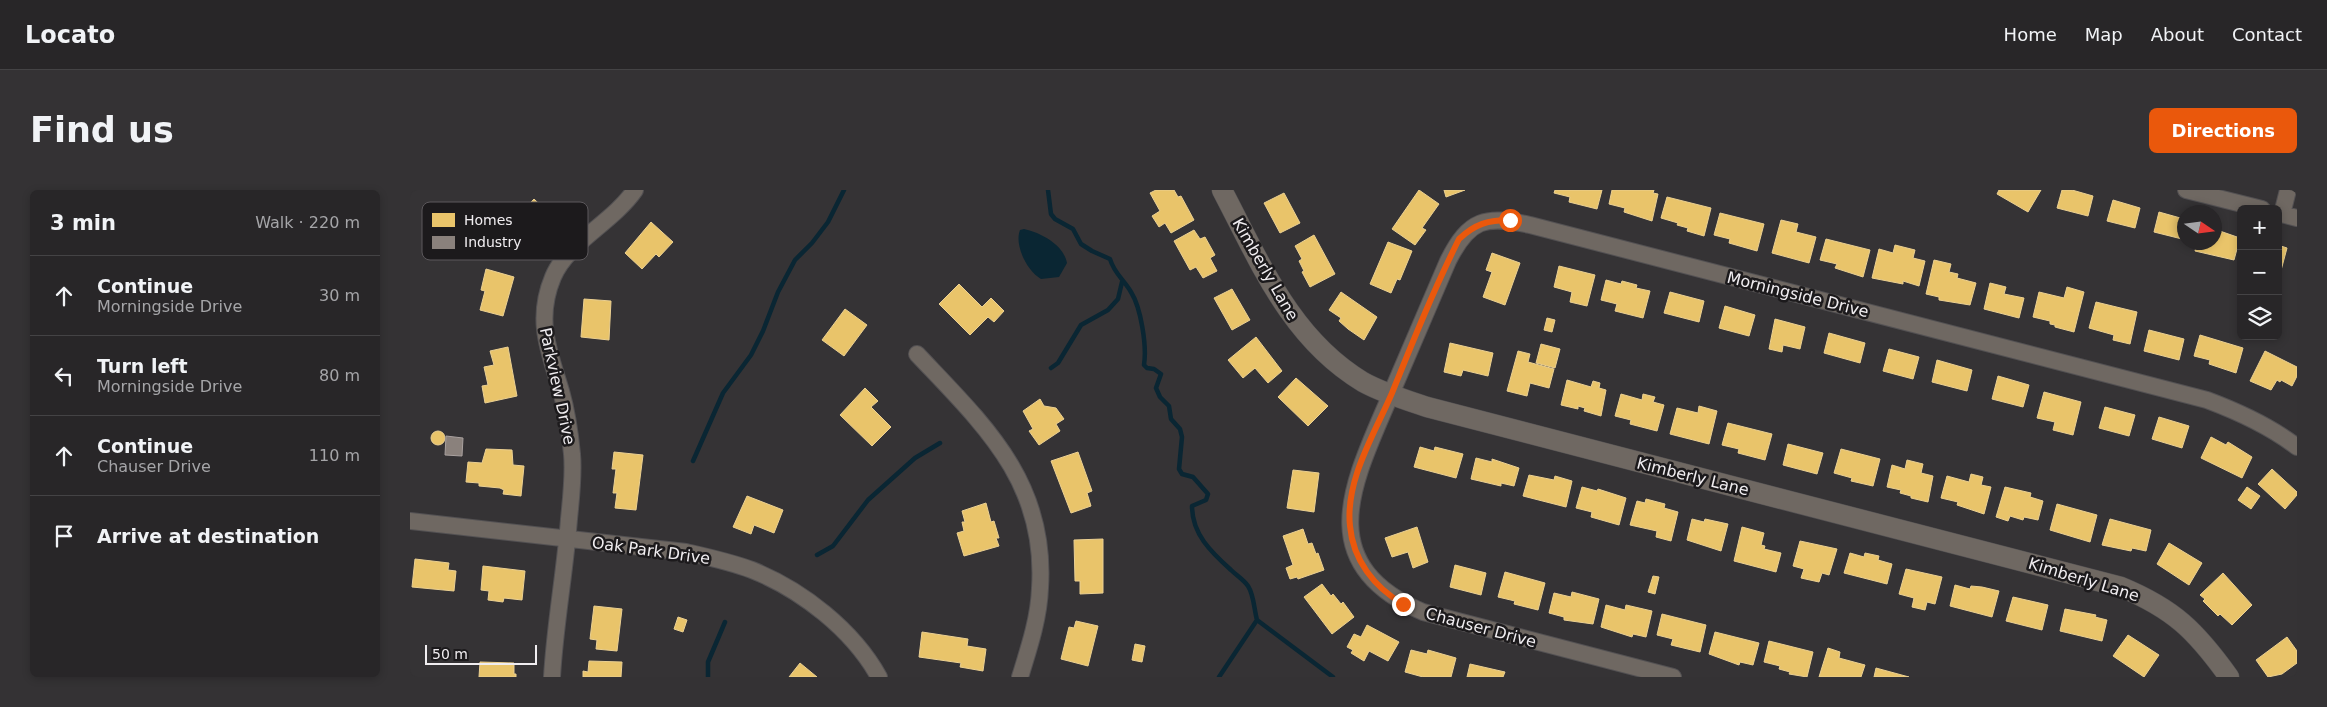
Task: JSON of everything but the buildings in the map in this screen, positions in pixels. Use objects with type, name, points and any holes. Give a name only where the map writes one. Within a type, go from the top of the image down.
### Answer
[{"type":"street","name":"Parkview Drive","points":[[588,237],[611,218],[626,203],[635,190]]},
{"type":"street","name":"Kimberly Lane","points":[[1222,190],[1288,313],[1305,334],[1342,367],[1364,382],[1391,395],[1456,415],[2121,587],[2146,597],[2168,610],[2190,627],[2229,677]]},
{"type":"street","points":[[2186,190],[2246,205]]},
{"type":"street","points":[[2286,215],[2288,190]]},
{"type":"street","name":"Morningside Drive","points":[[1391,395],[1459,239],[1479,223],[1492,220],[1510,220],[2208,400],[2238,411],[2297,447]]},
{"type":"street","name":"Parkview Drive","points":[[552,677],[568,539],[572,458],[569,423],[544,338],[544,317],[546,298],[552,278],[564,260]]},
{"type":"street","points":[[917,354],[993,437],[1010,461],[1028,499],[1035,522],[1040,554],[1040,588],[1036,619],[1020,677]]},
{"type":"street","name":"Chauser Drive","points":[[1391,395],[1359,470],[1349,508],[1350,525],[1357,554],[1364,569],[1377,584],[1390,596],[1422,612],[1673,677]]},
{"type":"street","name":"Oak Park Drive","points":[[410,521],[686,552],[752,570],[780,584],[833,622],[856,645],[880,677]]},
{"type":"water","points":[[1024,229],[1050,240],[1061,250],[1067,263],[1059,277],[1041,279],[1031,270],[1020,250],[1020,230]]},
{"type":"waterway","points":[[693,461],[723,393],[751,355],[763,331],[778,292],[795,260],[812,243],[828,222],[844,190]]},
{"type":"waterway","points":[[1048,190],[1051,214],[1055,219],[1073,229],[1081,244],[1110,259],[1135,299],[1145,348],[1144,365],[1161,374],[1156,388],[1160,397],[1169,406],[1171,419],[1180,429],[1182,437],[1179,469],[1182,474],[1193,477],[1208,494],[1206,500],[1192,506],[1195,525],[1199,534],[1216,556],[1248,586],[1253,598],[1257,620],[1333,677]]},
{"type":"waterway","points":[[1051,368],[1058,363],[1081,325],[1108,310],[1118,299],[1122,282]]},
{"type":"waterway","points":[[817,555],[833,546],[868,500],[915,458],[940,443]]},
{"type":"waterway","points":[[1219,677],[1257,620]]},
{"type":"waterway","points":[[708,677],[708,662],[725,622]]},
{"type":"route","points":[[1403,604],[1390,596],[1377,584],[1364,569],[1357,554],[1350,525],[1349,508],[1352,491],[1371,439],[1459,239],[1469,229],[1479,223],[1492,220],[1510,220]]}]
